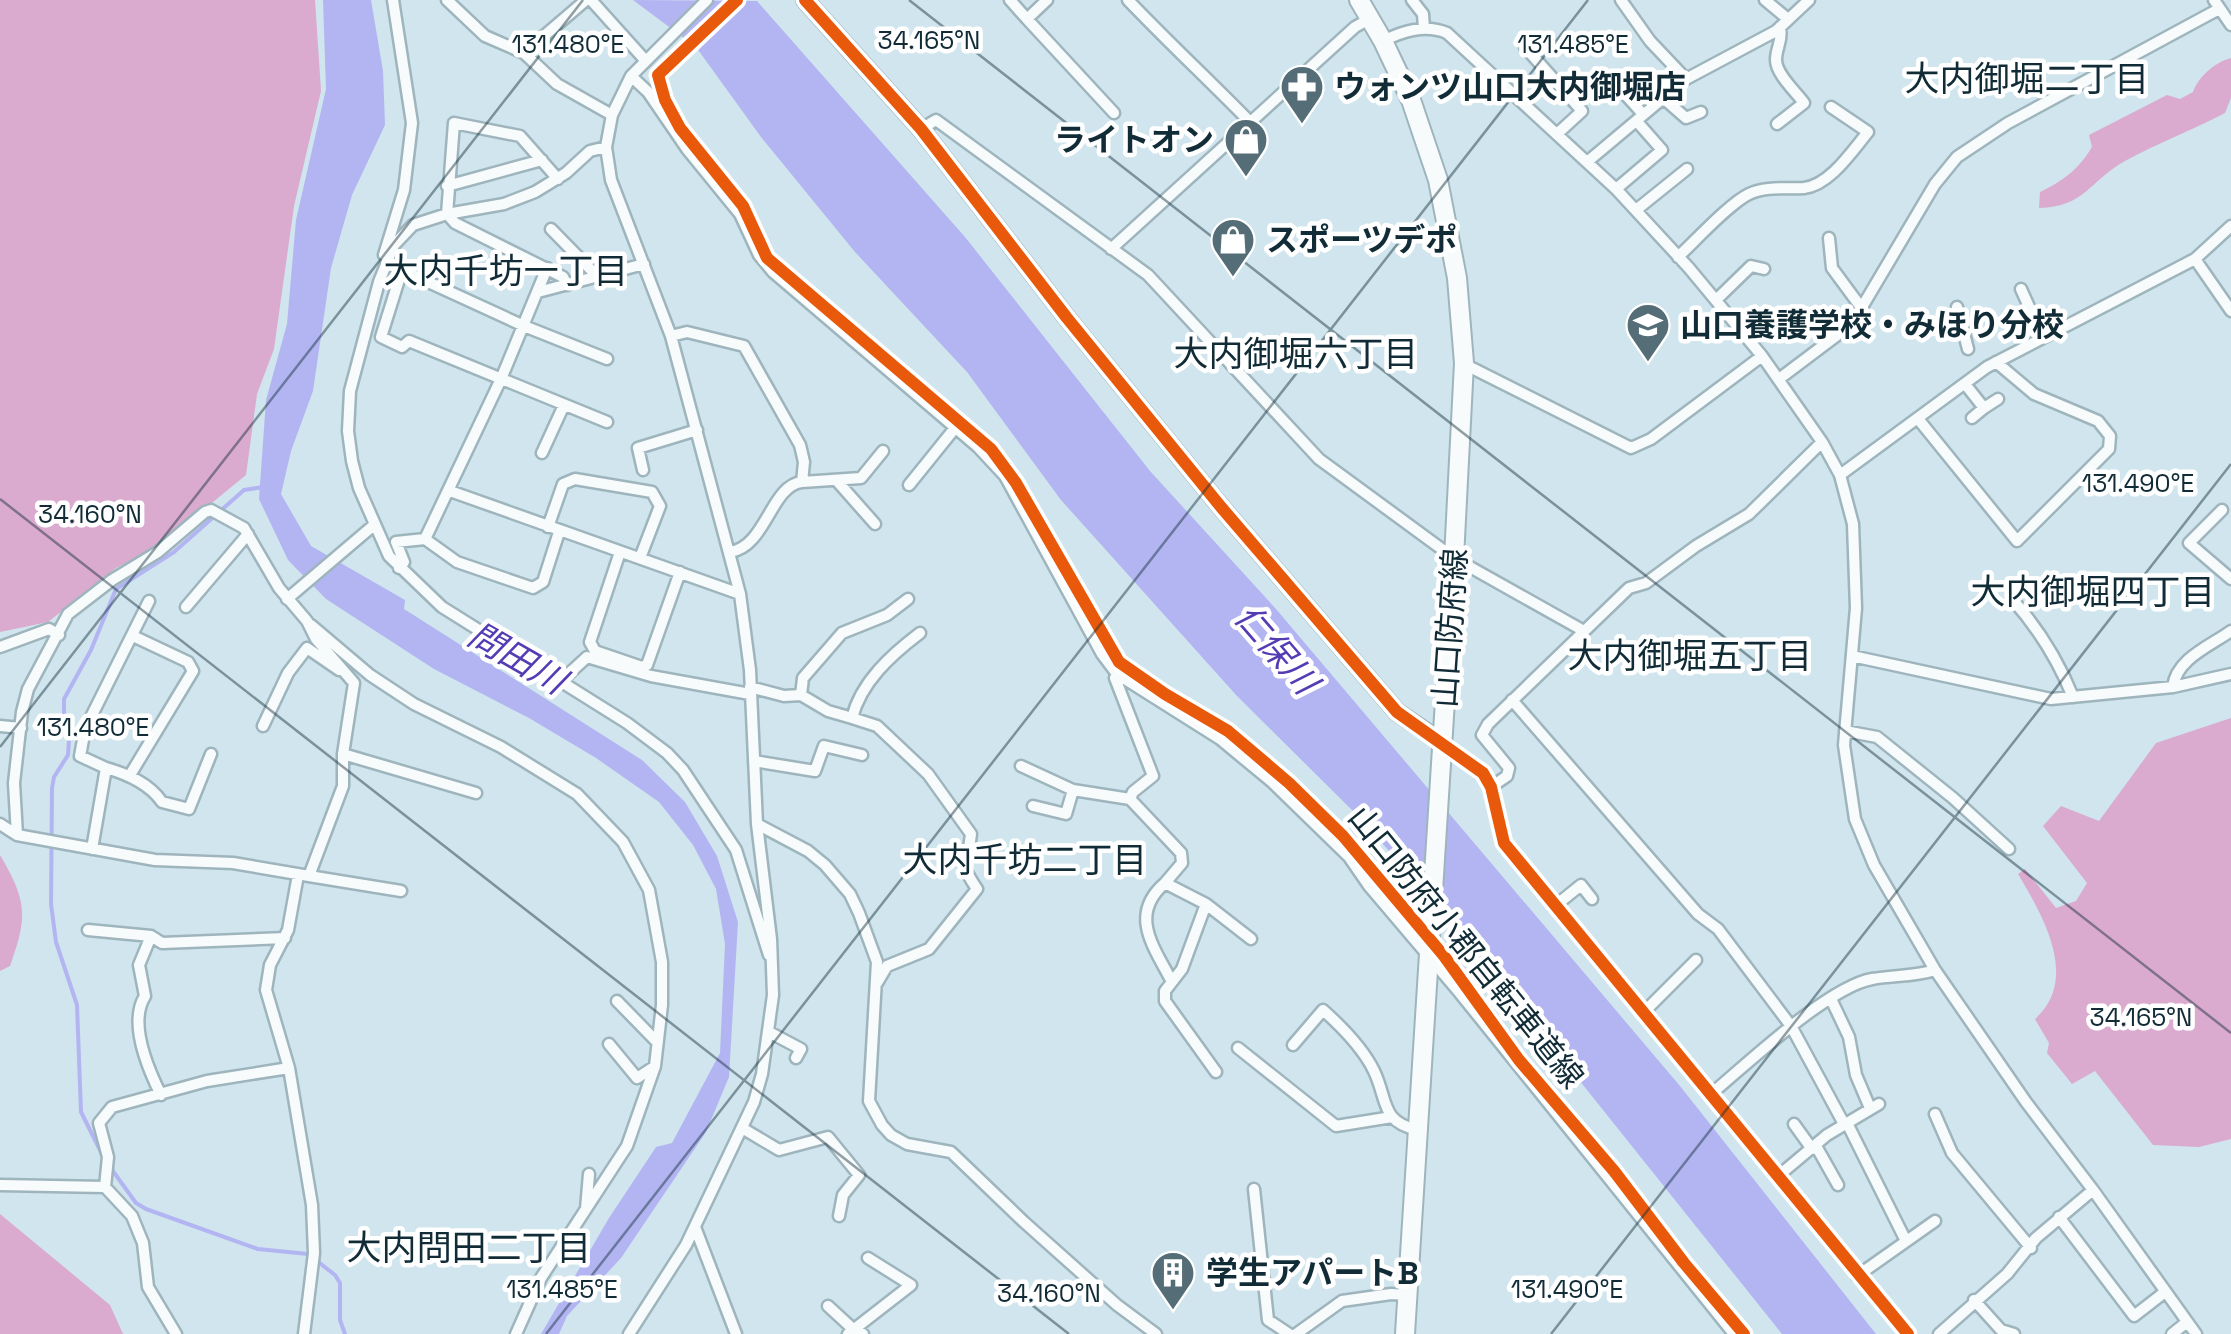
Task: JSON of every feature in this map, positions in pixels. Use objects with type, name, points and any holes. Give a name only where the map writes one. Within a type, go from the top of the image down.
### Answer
[{"type":"main road","name":"山口防府線","points":[[1359,0],[1411,100],[1438,180],[1457,278],[1464,363],[1404,1334]]},
{"type":"street","points":[[388,257],[384,256],[404,190],[412,123],[393,0]]},
{"type":"street","points":[[447,0],[485,36],[524,53],[557,84],[612,115]]},
{"type":"street","points":[[524,53],[588,0],[647,58]]},
{"type":"street","points":[[629,1334],[695,1227],[742,1128],[758,1088],[769,1032],[773,959],[757,824],[740,594],[671,336],[611,180],[606,147],[612,115],[630,76],[707,0]]},
{"type":"street","points":[[805,0],[922,129],[1066,318],[1397,712],[1482,773],[1491,787],[1504,844],[1908,1334]]},
{"type":"street","points":[[1010,0],[1114,113]]},
{"type":"street","points":[[1027,18],[1047,0]]},
{"type":"street","points":[[1128,0],[1191,67],[1214,84],[1251,122]]},
{"type":"street","points":[[1412,0],[1423,14],[1424,29]]},
{"type":"street","points":[[1621,0],[1650,41],[1686,79]]},
{"type":"street","points":[[1765,0],[1784,23],[1776,59],[1778,69],[1804,103],[1777,124]]},
{"type":"street","points":[[1587,162],[1686,79],[1727,60],[1784,23],[1809,0]]},
{"type":"street","points":[[1778,379],[1852,324],[1934,184],[1957,158],[2008,123],[2216,4],[2231,23]]},
{"type":"street","points":[[1110,249],[1355,27],[1370,18]]},
{"type":"street","points":[[1383,41],[1401,32],[1424,29],[1447,33],[1636,210],[1762,356],[1822,442],[1840,476],[1851,512],[1856,555],[1845,732],[1846,778],[1855,819],[1874,865],[1934,970],[2196,1334]]},
{"type":"street","points":[[1524,47],[1582,111],[1556,134]]},
{"type":"street","points":[[630,76],[648,92],[686,150],[740,214],[758,255],[773,272],[955,428],[1005,476],[1102,654],[1117,674],[1220,739],[1272,782],[1349,857],[1734,1334]]},
{"type":"street","points":[[1615,84],[1664,148],[1616,189]]},
{"type":"street","points":[[1662,97],[1686,118],[1701,112]]},
{"type":"street","points":[[1678,256],[1748,194],[1776,188],[1810,188],[1825,179],[1872,128],[1831,107]]},
{"type":"street","points":[[922,129],[936,120],[1148,275],[1319,459],[1454,558],[1584,631]]},
{"type":"street","points":[[558,179],[520,136],[454,122],[447,214],[454,223],[563,277],[567,285]]},
{"type":"street","points":[[606,147],[590,151],[558,179],[504,204],[428,219],[403,232],[388,257],[364,332],[348,408],[352,461],[371,528],[389,556],[442,607],[628,723],[667,753],[701,794],[736,850],[768,954],[773,959]]},
{"type":"street","points":[[447,186],[542,160]]},
{"type":"street","points":[[1636,210],[1687,169]]},
{"type":"street","points":[[1840,476],[1996,362],[2196,259],[2231,226]]},
{"type":"street","points":[[551,229],[597,276]]},
{"type":"street","points":[[1829,238],[1832,268],[1863,310]]},
{"type":"street","points":[[2196,259],[2231,311]]},
{"type":"street","points":[[538,292],[644,264]]},
{"type":"street","points":[[1716,300],[1744,281],[1751,266],[1764,269]]},
{"type":"street","points":[[425,539],[501,380],[546,268]]},
{"type":"street","points":[[606,359],[402,270],[380,338],[402,347],[410,341],[606,422]]},
{"type":"street","points":[[2020,290],[2043,338]]},
{"type":"street","points":[[1958,307],[1968,348]]},
{"type":"street","points":[[671,336],[686,332],[744,346],[800,446],[804,462],[802,482]]},
{"type":"street","points":[[1464,363],[1631,448],[1651,439],[1762,356]]},
{"type":"street","points":[[1919,420],[2017,540],[2110,450],[2110,436],[2098,421],[2034,394],[1996,362]]},
{"type":"street","points":[[1965,384],[1984,408]]},
{"type":"street","points":[[1972,418],[1998,398]]},
{"type":"street","points":[[542,453],[564,405]]},
{"type":"street","points":[[909,484],[955,428]]},
{"type":"street","points":[[643,470],[638,448],[697,430]]},
{"type":"street","points":[[1491,787],[1506,776],[1508,768],[1486,743],[1482,731],[1629,588],[1646,583],[1749,514],[1822,442]]},
{"type":"street","points":[[730,552],[738,551],[753,538],[787,488],[802,482],[861,478],[882,451]]},
{"type":"street","points":[[400,568],[404,562],[396,542],[425,539],[456,562],[533,588],[542,582],[563,484],[575,479],[652,492],[660,506],[640,558]]},
{"type":"street","points":[[837,481],[875,524]]},
{"type":"street","points":[[450,492],[740,594]]},
{"type":"street","points":[[16,836],[14,783],[28,689],[68,614],[112,580],[158,552],[205,512],[212,510],[238,523],[316,639],[354,683],[342,786],[303,876],[286,938],[270,965],[266,990],[289,1068],[312,1204],[313,1256],[304,1334]]},
{"type":"street","points":[[2222,510],[2189,542],[2231,580]]},
{"type":"street","points":[[290,597],[371,528]]},
{"type":"street","points":[[186,607],[248,534]]},
{"type":"street","points":[[620,552],[590,642],[596,651],[642,668],[647,665],[680,572]]},
{"type":"street","points":[[801,695],[802,678],[842,633],[887,615],[908,598]]},
{"type":"street","points":[[2012,599],[2038,628],[2063,672],[2072,698]]},
{"type":"street","points":[[149,600],[85,729],[80,756],[130,775],[162,802],[189,809],[211,754]]},
{"type":"street","points":[[307,621],[370,675],[414,704],[501,747],[577,794],[623,842],[649,890],[662,962],[655,1066],[627,1146],[542,1278],[516,1334]]},
{"type":"street","points":[[0,646],[50,629],[59,634]]},
{"type":"street","points":[[2173,688],[2182,664],[2231,631]]},
{"type":"street","points":[[852,718],[862,694],[887,659],[920,634]]},
{"type":"street","points":[[130,775],[193,671],[188,662],[133,636]]},
{"type":"street","points":[[263,726],[288,674],[307,648],[338,670],[345,669]]},
{"type":"street","points":[[1852,656],[2051,699],[2173,688],[2231,674]]},
{"type":"street","points":[[561,681],[587,657],[651,676],[784,696],[801,695],[828,711],[877,726],[928,774],[970,834],[963,860],[965,872],[977,888],[929,948],[887,966],[876,984]]},
{"type":"street","points":[[1117,674],[1114,678],[1120,698],[1153,776],[1130,799]]},
{"type":"street","points":[[1512,700],[1698,914],[1718,929],[1791,1026],[1906,1242]]},
{"type":"street","points":[[0,726],[21,728]]},
{"type":"street","points":[[1845,732],[1877,736],[2009,849]]},
{"type":"street","points":[[754,761],[815,771],[824,746],[862,755]]},
{"type":"street","points":[[344,754],[476,793]]},
{"type":"street","points":[[1022,766],[1073,790],[1130,799],[1181,852],[1182,863],[1146,904],[1144,924],[1172,982]]},
{"type":"street","points":[[92,848],[106,768]]},
{"type":"street","points":[[1033,806],[1066,814],[1073,790]]},
{"type":"street","points":[[0,824],[16,836],[155,860],[232,863],[401,891]]},
{"type":"street","points":[[757,824],[808,851],[850,894],[877,962],[869,1101],[882,1125],[907,1144],[951,1152],[1117,1305],[1156,1334]]},
{"type":"street","points":[[1164,883],[1206,904],[1251,939]]},
{"type":"street","points":[[1555,906],[1580,885],[1592,899]]},
{"type":"street","points":[[1206,904],[1182,970],[1165,991],[1165,1000],[1216,1072]]},
{"type":"street","points":[[88,930],[151,936],[162,943],[286,938]]},
{"type":"street","points":[[151,936],[139,965],[145,996],[138,1007],[144,1053],[161,1095]]},
{"type":"street","points":[[1644,1012],[1696,960]]},
{"type":"street","points":[[1711,1094],[1791,1026],[1831,999],[1870,979],[1914,977],[1934,970]]},
{"type":"street","points":[[1778,1177],[1845,1124],[1875,1106],[1856,1074],[1849,1037],[1831,999]]},
{"type":"street","points":[[617,1001],[657,1042]]},
{"type":"street","points":[[1293,1045],[1323,1010],[1343,1027],[1374,1070],[1399,1126],[1418,1130]]},
{"type":"street","points":[[769,1032],[801,1049],[796,1058]]},
{"type":"street","points":[[609,1044],[637,1078],[655,1066]]},
{"type":"street","points":[[1238,1048],[1336,1126],[1392,1117]]},
{"type":"street","points":[[104,1187],[108,1163],[99,1123],[104,1112],[207,1082],[289,1068]]},
{"type":"street","points":[[1935,1114],[1952,1154],[2031,1248]]},
{"type":"street","points":[[1794,1124],[1838,1185]]},
{"type":"street","points":[[742,1128],[779,1150],[828,1137],[859,1175],[843,1194],[839,1216]]},
{"type":"street","points":[[585,1215],[588,1174]]},
{"type":"street","points":[[0,1185],[104,1187],[132,1216],[143,1243],[148,1287],[176,1334]]},
{"type":"street","points":[[1254,1189],[1268,1320],[1292,1334],[1342,1301],[1407,1295]]},
{"type":"street","points":[[1939,1334],[2006,1274],[2036,1238],[2093,1190]]},
{"type":"street","points":[[2059,1218],[2134,1316],[2166,1292]]},
{"type":"street","points":[[1857,1276],[1935,1221]]},
{"type":"street","points":[[695,1227],[736,1334]]},
{"type":"street","points":[[828,1306],[855,1332],[911,1285],[868,1258]]},
{"type":"street","points":[[1974,1300],[2001,1330],[2014,1334]]},
{"type":"street","points":[[2172,1334],[2187,1322]]},
{"type":"shaded area","points":[[0,0],[315,0],[321,91],[294,206],[274,349],[257,394],[246,475],[158,547],[116,568],[48,622],[0,632]]},
{"type":"shaded area","points":[[2231,58],[2231,98],[2225,113],[2125,161],[2077,198],[2039,208],[2040,192],[2070,174],[2087,155],[2092,147],[2089,135],[2167,95],[2180,99],[2193,92],[2208,71]]},
{"type":"shaded area","points":[[2231,718],[2231,1139],[2199,1147],[2153,1145],[2095,1071],[2072,1084],[2047,1053],[2049,1043],[2035,1019],[2048,1003],[2055,985],[2053,947],[2018,874],[2025,869],[2056,908],[2076,901],[2087,883],[2043,826],[2061,806],[2099,821],[2156,743]]},
{"type":"shaded area","points":[[0,855],[20,897],[22,921],[10,966],[0,971]]},
{"type":"shaded area","points":[[0,1214],[110,1305],[123,1334],[0,1334]]},
{"type":"water","points":[[323,0],[371,0],[383,71],[385,125],[352,195],[331,268],[313,391],[291,451],[281,494],[311,546],[405,600],[404,609],[642,760],[685,802],[717,856],[738,922],[729,1077],[706,1132],[621,1258],[567,1316],[559,1334],[541,1334],[656,1147],[672,1143],[720,1053],[725,944],[716,889],[693,845],[659,802],[596,758],[434,669],[326,599],[288,560],[259,499],[266,400],[287,324],[296,220],[326,89]]},
{"type":"water","name":"仁保川","points":[[633,0],[757,1],[965,237],[1150,471],[1276,609],[1680,1086],[1876,1334],[1782,1334],[1464,936],[1359,817],[1237,696],[1061,500],[967,372],[855,252],[761,137],[696,47]]},
{"type":"waterway","points":[[105,1160],[81,1112],[77,1005],[56,942],[51,904],[52,788],[68,755],[70,725],[64,713],[64,699],[91,650],[116,589],[174,552],[244,490],[263,487]]},
{"type":"waterway","points":[[110,1167],[136,1203],[146,1209],[258,1249],[308,1254],[340,1283],[340,1320],[345,1334]]},
{"type":"cycle path","name":"山口防府小郡自転車道線","points":[[737,0],[658,75],[665,100],[680,128],[743,206],[767,258],[991,449],[1016,483],[1119,662],[1228,731],[1343,836],[1444,956],[1519,1060],[1744,1334]]},
{"type":"cycle path","points":[[805,0],[921,129],[1067,318],[1221,507],[1397,712],[1483,773],[1491,787],[1504,843],[1908,1334]]},
{"type":"place","name":"ウォンツ山口大内御堀店","points":[[1302,125]]},
{"type":"place","name":"ライトオン","points":[[1246,178]]},
{"type":"place","name":"スポーツデポ","points":[[1233,278]]},
{"type":"place","name":"山口養護学校・みほり分校","points":[[1648,363]]},
{"type":"place","name":"学生アパートB","points":[[1173,1311]]},
{"type":"district","name":"大内御堀二丁目","points":[[2027,79]]},
{"type":"district","name":"大内千坊一丁目","points":[[506,271]]},
{"type":"district","name":"大内御堀六丁目","points":[[1296,354]]},
{"type":"district","name":"大内御堀四丁目","points":[[2093,592]]},
{"type":"district","name":"大内御堀五丁目","points":[[1690,656]]},
{"type":"district","name":"大内千坊二丁目","points":[[1025,860]]},
{"type":"district","name":"大内問田二丁目","points":[[469,1248]]},
{"type":"water label","name":"問田川","points":[[517,658]]}]
